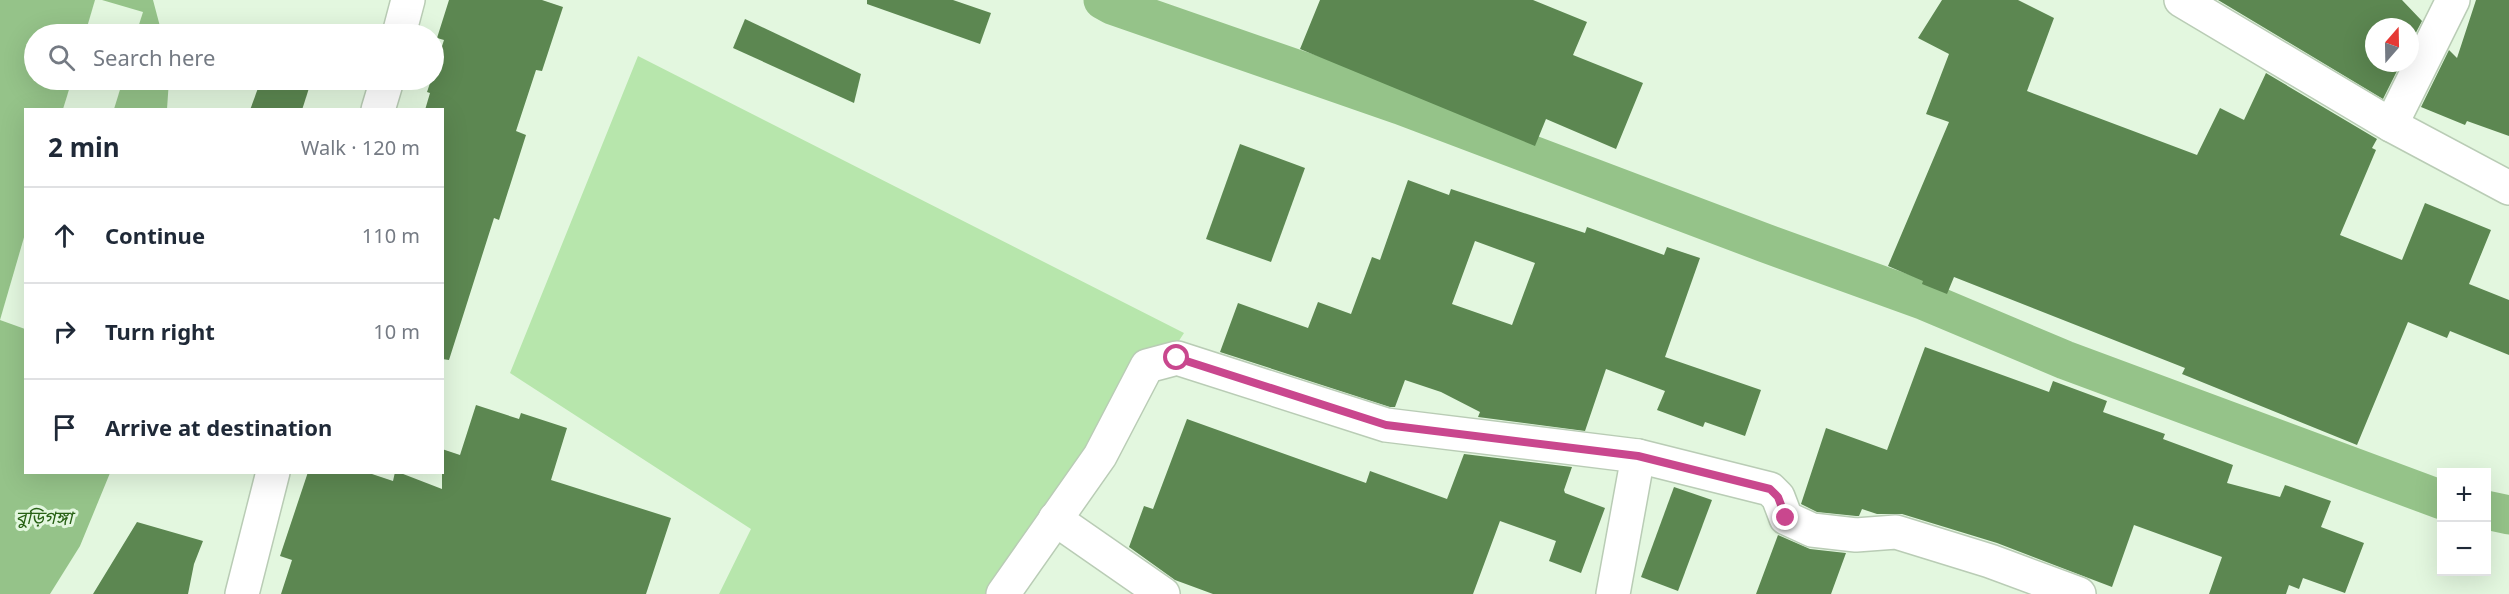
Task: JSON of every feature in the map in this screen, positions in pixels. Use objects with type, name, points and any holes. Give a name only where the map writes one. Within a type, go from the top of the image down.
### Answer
[{"type":"main road","points":[[402,24],[408,0]]},
{"type":"main road","points":[[2181,0],[2391,125],[2509,188]]},
{"type":"main road","points":[[2391,125],[2453,0]]},
{"type":"main road","points":[[379,108],[384,90]]},
{"type":"main road","points":[[1003,594],[1100,456],[1147,366],[1177,358],[1386,425],[1638,456],[1770,489],[1778,497],[1786,518],[1812,530],[1856,536],[1896,532],[1990,561],[2079,594]]},
{"type":"main road","points":[[1613,594],[1638,456]]},
{"type":"main road","points":[[242,594],[272,474]]},
{"type":"main road","points":[[1055,519],[1163,594]]},
{"type":"shaded area","points":[[638,56],[1184,333],[1014,594],[719,594],[751,529],[510,373]]},
{"type":"water","name":"বুড়িগঙ্গা","points":[[0,0],[153,0],[159,24],[24,24],[24,90],[168,90],[167,108],[24,108],[24,474],[110,474],[80,546],[50,594],[0,594]]},
{"type":"pier","points":[[95,0],[143,12],[139,24],[88,24]]},
{"type":"pier","points":[[69,90],[120,90],[114,108],[63,108]]},
{"type":"pier","points":[[24,237],[24,328],[0,320]]},
{"type":"building","points":[[449,0],[542,0],[563,7],[542,71],[536,70],[516,131],[526,135],[499,220],[494,218],[449,360],[444,359],[444,108],[426,108],[430,93],[428,90],[444,90],[444,24],[441,24]]},
{"type":"building","points":[[867,0],[953,0],[991,13],[980,44],[867,4]]},
{"type":"building","points":[[1320,0],[1533,0],[1587,22],[1573,55],[1643,83],[1616,149],[1546,119],[1535,146],[1300,49]]},
{"type":"building","points":[[1942,0],[2018,0],[2054,18],[2027,91],[2197,155],[2220,108],[2244,120],[2266,73],[2377,139],[2372,148],[2376,150],[2340,235],[2402,260],[2425,203],[2491,230],[2469,284],[2509,300],[2509,355],[2450,331],[2447,338],[2408,322],[2357,445],[2182,374],[2185,368],[1954,277],[1947,294],[1888,266],[1949,122],[1926,114],[1949,54],[1918,38]]},
{"type":"building","points":[[2218,0],[2402,0],[2422,21],[2419,27],[2419,18],[2365,18],[2365,72],[2396,72],[2383,99]]},
{"type":"building","points":[[2476,0],[2509,0],[2509,136],[2467,121],[2465,125],[2421,107],[2449,50],[2457,58]]},
{"type":"building","points":[[745,19],[861,74],[854,103],[733,48]]},
{"type":"building","points":[[257,90],[308,90],[303,108],[251,108]]},
{"type":"building","points":[[1240,144],[1305,168],[1271,262],[1206,239]]},
{"type":"building","points":[[1408,180],[1449,195],[1451,189],[1585,233],[1587,227],[1664,255],[1667,247],[1700,258],[1665,357],[1761,390],[1745,436],[1705,422],[1703,427],[1657,410],[1665,391],[1606,369],[1585,431],[1478,417],[1480,412],[1441,392],[1405,380],[1395,407],[1390,407],[1220,352],[1238,303],[1308,328],[1318,302],[1351,314],[1372,257],[1380,260]],"holes":[[[1475,241],[1535,263],[1512,325],[1452,304]]]},
{"type":"building","points":[[1925,347],[2049,392],[2053,381],[2107,401],[2103,412],[2165,434],[2163,439],[2233,465],[2227,483],[2280,497],[2285,485],[2331,501],[2321,527],[2364,543],[2345,593],[2303,578],[2299,589],[2289,585],[2286,594],[2209,594],[2222,557],[2134,525],[2112,587],[1997,543],[1902,514],[1877,514],[1862,509],[1859,516],[1856,516],[1817,512],[1801,504],[1826,428],[1887,450]]},
{"type":"building","points":[[476,405],[519,419],[521,413],[567,428],[551,480],[671,518],[646,594],[281,594],[292,560],[280,556],[307,474],[372,474],[393,481],[395,474],[403,474],[442,489],[444,450],[460,455]]},
{"type":"building","points":[[1187,419],[1366,483],[1370,471],[1447,499],[1464,454],[1572,467],[1565,493],[1605,508],[1581,573],[1549,561],[1556,541],[1500,521],[1473,594],[1213,594],[1175,580],[1129,547],[1144,506],[1153,509]]},
{"type":"building","points":[[1674,487],[1712,500],[1678,591],[1641,577]]},
{"type":"building","points":[[137,522],[203,541],[194,564],[188,594],[93,594]]},
{"type":"building","points":[[1778,535],[1810,549],[1846,553],[1831,594],[1756,594]]},
{"type":"waterway","points":[[1103,0],[1400,105],[1925,301],[2065,360],[2437,498]]},
{"type":"waterway","points":[[2491,511],[2509,515]]},
{"type":"route","points":[[1177,358],[1386,425],[1638,456],[1770,489],[1778,497],[1786,518]]}]
